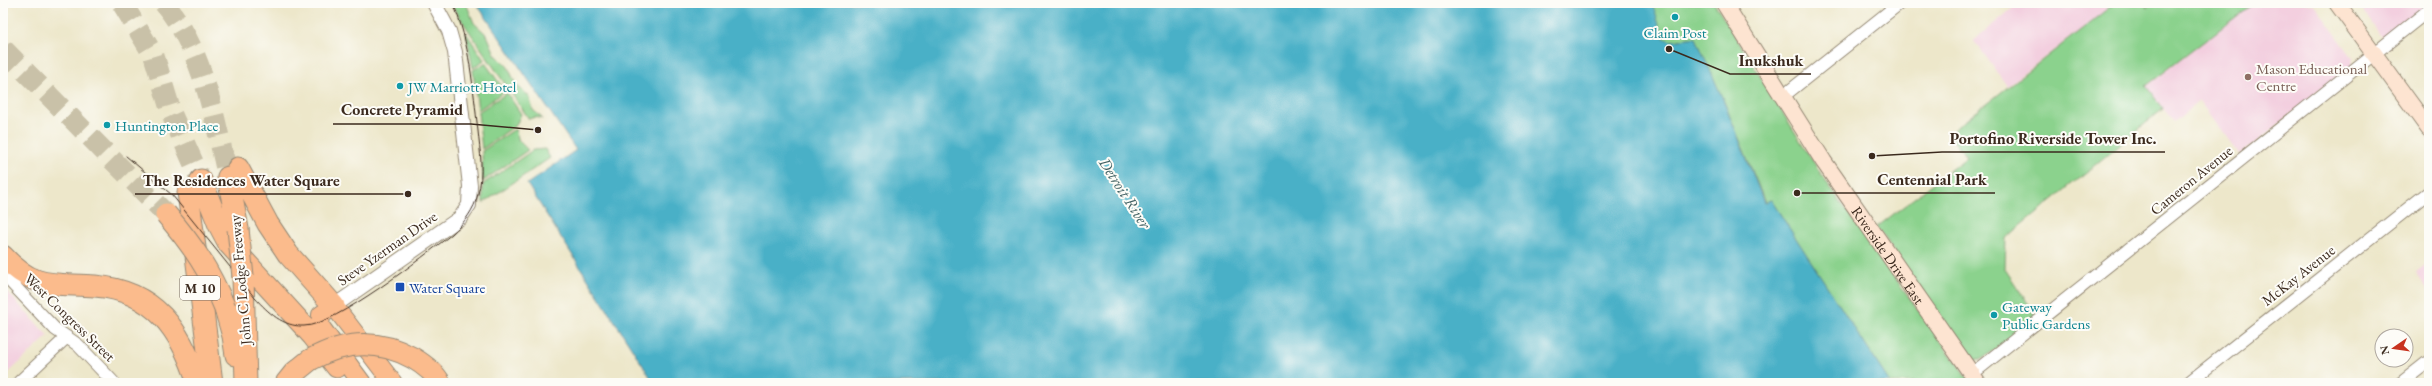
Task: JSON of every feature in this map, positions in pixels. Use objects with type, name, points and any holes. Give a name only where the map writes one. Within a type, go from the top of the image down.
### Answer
[{"type":"highway","name":"John C Lodge Freeway","points":[[246,383],[243,277],[233,173],[288,254],[334,306]]},
{"type":"highway","name":"M 10","points":[[212,383],[195,186],[229,244],[313,336],[343,375]]},
{"type":"highway","points":[[166,214],[196,249],[213,279],[225,308],[233,336],[238,383]]},
{"type":"highway","points":[[3,256],[29,278],[50,285],[96,286],[131,293],[143,299],[156,309],[176,332],[198,383]]},
{"type":"highway","points":[[286,383],[310,360],[327,350],[355,345],[396,349],[422,363],[440,383]]},
{"type":"main road","name":"Riverside Drive East","points":[[1724,3],[1782,97],[1886,253],[1975,379]]},
{"type":"main road","points":[[2337,3],[2429,129]]},
{"type":"main road","points":[[362,383],[320,326],[321,315],[334,306],[393,383]]},
{"type":"street","name":"Steve Yzerman Drive","points":[[334,306],[460,218],[467,209],[471,193],[458,70],[450,31],[434,3]]},
{"type":"street","points":[[1782,97],[1900,3]]},
{"type":"street","name":"Cameron Avenue","points":[[1975,379],[2429,10]]},
{"type":"street","name":"McKay Avenue","points":[[2188,383],[2429,192]]},
{"type":"street","name":"West Congress Street","points":[[3,274],[54,329],[78,345],[114,383]]},
{"type":"street","points":[[18,383],[67,337]]},
{"type":"street","points":[[2401,383],[2429,361]]},
{"type":"shaded area","points":[[2019,3],[2115,3],[2007,86],[1974,40]]},
{"type":"shaded area","name":"Mason Educational Centre","points":[[2254,3],[2313,3],[2353,58],[2351,66],[2240,155],[2199,101],[2174,122],[2146,87]]},
{"type":"shaded area","points":[[2357,3],[2429,3],[2429,5],[2385,41]]},
{"type":"shaded area","points":[[2429,262],[2429,290],[2416,272]]},
{"type":"shaded area","points":[[3,287],[48,336],[3,378]]},
{"type":"green space","points":[[450,3],[466,3],[474,23],[487,35],[495,54],[508,67],[516,85],[529,96],[533,110],[543,119],[535,117],[529,119]]},
{"type":"green space","points":[[1652,3],[1714,3],[1828,185],[1971,383],[1890,383],[1771,200],[1765,202],[1696,38],[1671,41],[1662,37]]},
{"type":"green space","points":[[2115,3],[2144,3],[2147,7],[2153,3],[2254,3],[2146,86],[2163,109],[2006,238],[2005,269],[2037,317],[1981,360],[1975,360],[1968,355],[1877,227],[1967,157],[1948,134]]},
{"type":"green space","points":[[466,33],[484,60],[473,68]]},
{"type":"green space","points":[[485,63],[505,91],[478,110],[473,70]]},
{"type":"green space","points":[[507,93],[521,114],[516,125],[482,149],[478,112]]},
{"type":"green space","points":[[515,129],[519,141],[528,150],[483,181],[482,151]]},
{"type":"green space","points":[[545,149],[550,158],[483,203],[483,184],[533,150]]},
{"type":"water","name":"Detroit River","points":[[476,3],[1652,3],[1663,37],[1671,41],[1696,38],[1725,104],[1764,202],[1771,200],[1890,383],[654,383],[527,184],[576,150]]},
{"type":"tunnel","points":[[122,3],[154,56],[172,115],[201,180]]},
{"type":"tunnel","points":[[164,3],[178,22],[189,42],[198,64],[212,108],[228,177]]},
{"type":"tunnel","points":[[3,49],[166,214]]},
{"type":"tram line","points":[[126,156],[172,195],[255,298],[276,318],[289,324],[304,326],[318,323],[336,315],[357,303],[401,273],[452,234],[468,216],[476,200],[480,186],[481,171],[474,98],[467,50],[459,18],[453,3]]},
{"type":"place","name":"Claim Post","points":[[1675,17]]},
{"type":"place","name":"Inukshuk","points":[[1669,49]]},
{"type":"place","name":"Mason Educational Centre","points":[[2248,77]]},
{"type":"place","name":"JW Marriott Hotel","points":[[400,86]]},
{"type":"place","name":"Huntington Place","points":[[107,125]]},
{"type":"place","name":"Concrete Pyramid","points":[[538,130]]},
{"type":"place","name":"Portofino Riverside Tower Inc.","points":[[1872,156]]},
{"type":"place","name":"Centennial Park","points":[[1797,193]]},
{"type":"place","name":"The Residences Water Square","points":[[408,194]]},
{"type":"place","name":"Water Square","points":[[400,287]]},
{"type":"place","name":"Gateway Public Gardens","points":[[1994,315]]}]
